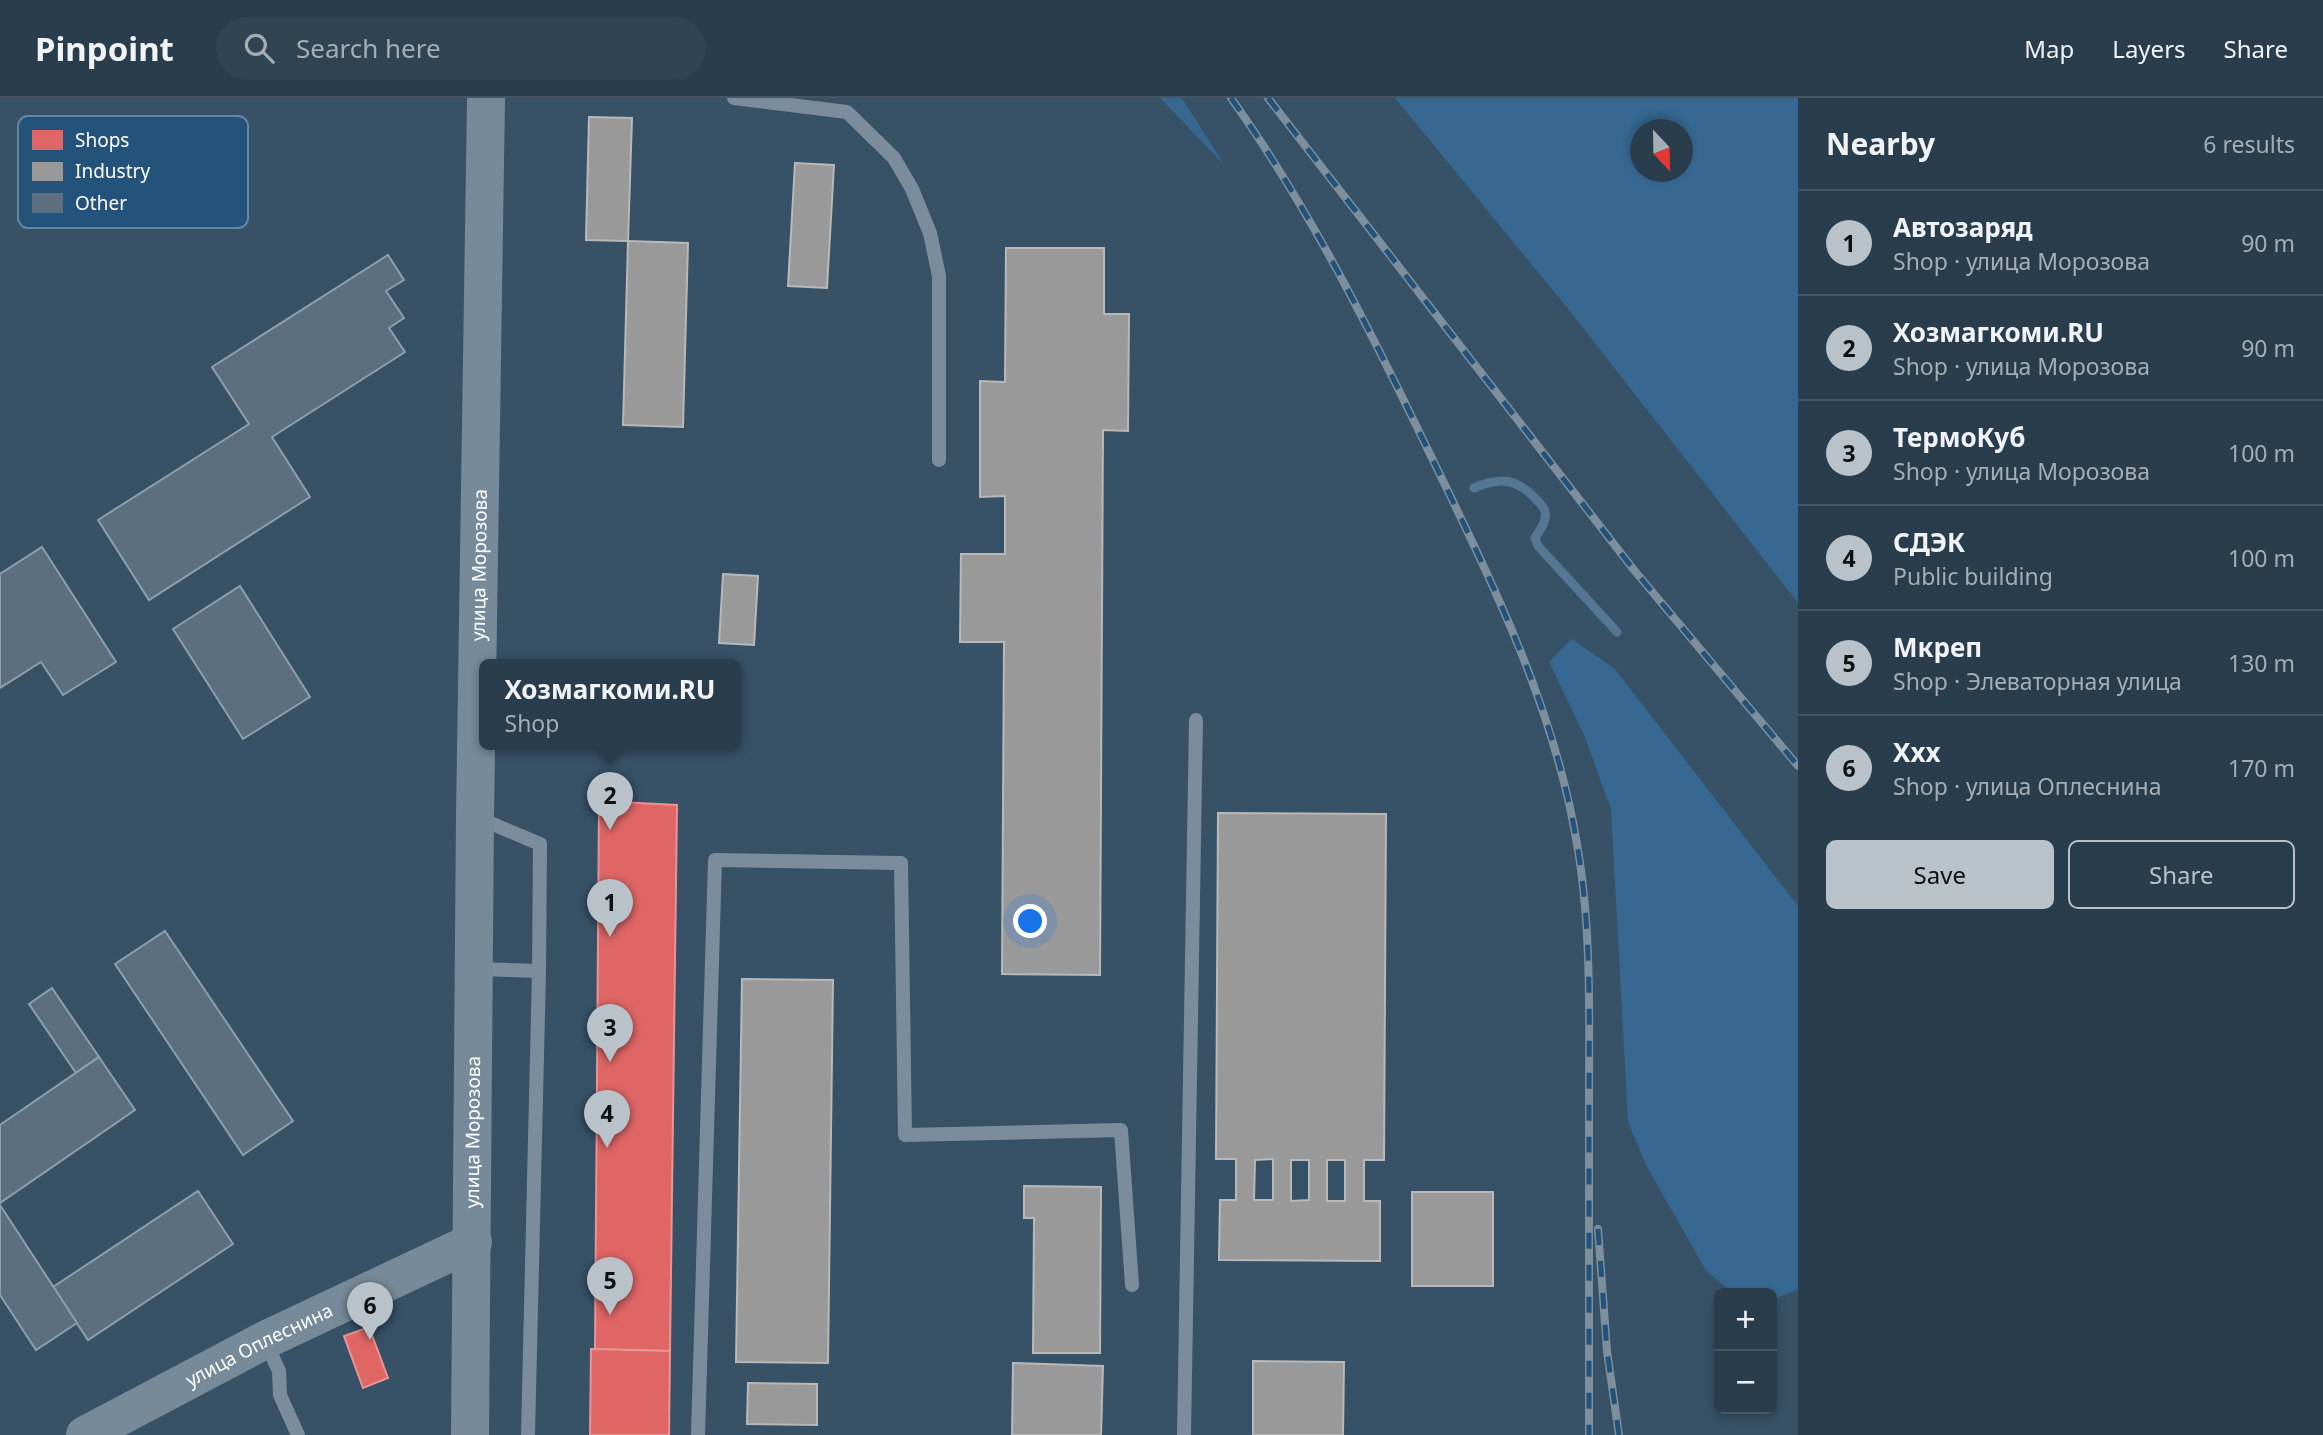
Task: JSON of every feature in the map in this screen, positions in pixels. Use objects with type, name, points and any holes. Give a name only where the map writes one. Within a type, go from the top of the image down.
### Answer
[{"type":"main road","name":"улица Морозова","points":[[470,1435],[475,816],[486,98]]},
{"type":"main road","name":"улица Оплеснина","points":[[85,1435],[265,1340],[473,1242]]},
{"type":"lane","points":[[734,98],[847,111],[894,158],[912,189],[930,233],[939,276],[939,460]]},
{"type":"lane","points":[[1185,1435],[1196,720]]},
{"type":"lane","points":[[475,816],[540,844],[528,1435]]},
{"type":"lane","points":[[698,1435],[715,859],[901,863],[905,1135],[1121,1130],[1132,1285]]},
{"type":"lane","points":[[475,969],[539,971]]},
{"type":"lane","points":[[265,1340],[279,1371],[280,1395],[299,1435]]},
{"type":"shaded area","points":[[1160,98],[1182,98],[1225,166]]},
{"type":"shaded area","points":[[1395,98],[1798,98],[1798,603],[1569,310]]},
{"type":"shaded area","points":[[1572,639],[1615,669],[1798,906],[1798,1289],[1777,1298],[1777,1288],[1727,1288],[1707,1272],[1646,1165],[1628,1122],[1611,809],[1584,735],[1549,662]]},
{"type":"building: Shops","points":[[599,801],[677,805],[670,1351],[595,1349]]},
{"type":"building: Shops","points":[[369,1327],[388,1378],[363,1388],[344,1336]]},
{"type":"building: Shops","points":[[591,1349],[670,1351],[669,1435],[590,1435]]},
{"type":"building: Industry","points":[[589,117],[632,118],[628,241],[586,240]]},
{"type":"building: Industry","points":[[795,163],[834,165],[827,288],[788,286]]},
{"type":"building: Industry","points":[[628,241],[688,243],[683,427],[623,425]]},
{"type":"building: Industry","points":[[1006,248],[1104,248],[1104,314],[1129,314],[1128,431],[1103,430],[1100,975],[1002,974],[1004,642],[960,642],[961,554],[1005,554],[1005,496],[980,497],[980,381],[1005,382]]},
{"type":"building: Industry","points":[[723,574],[758,576],[754,645],[719,643]]},
{"type":"building: Industry","points":[[1218,813],[1386,814],[1384,1160],[1364,1160],[1364,1201],[1380,1201],[1380,1261],[1219,1260],[1220,1200],[1236,1200],[1236,1159],[1216,1159]],"holes":[[[1273,1159],[1273,1200],[1254,1200],[1255,1160]],[[1291,1160],[1309,1160],[1309,1200],[1291,1201]],[[1327,1160],[1345,1160],[1345,1201],[1327,1201]]]},
{"type":"building: Industry","points":[[742,979],[833,980],[828,1363],[736,1362]]},
{"type":"building: Industry","points":[[1024,1186],[1101,1187],[1100,1353],[1033,1353],[1034,1218],[1024,1218]]},
{"type":"building: Industry","points":[[1412,1192],[1493,1192],[1493,1286],[1412,1286]]},
{"type":"building: Industry","points":[[1253,1361],[1344,1362],[1343,1435],[1253,1435]]},
{"type":"building: Industry","points":[[1013,1363],[1103,1366],[1101,1435],[1012,1435]]},
{"type":"building: Industry","points":[[748,1383],[817,1384],[817,1425],[747,1424]]},
{"type":"building: Other","points":[[388,255],[404,280],[386,291],[404,318],[389,328],[405,352],[272,437],[310,497],[149,600],[98,520],[249,424],[212,367]]},
{"type":"building: Other","points":[[42,547],[116,662],[63,695],[41,662],[0,688],[0,574]]},
{"type":"building: Other","points":[[240,586],[310,697],[243,739],[173,629]]},
{"type":"building: Other","points":[[165,931],[293,1121],[243,1155],[115,964]]},
{"type":"building: Other","points":[[52,988],[99,1057],[76,1073],[29,1004]]},
{"type":"building: Other","points":[[99,1057],[135,1110],[0,1203],[0,1125]]},
{"type":"building: Other","points":[[198,1191],[233,1244],[88,1340],[53,1287]]},
{"type":"building: Other","points":[[0,1205],[77,1323],[36,1350],[0,1295]]},
{"type":"waterway","points":[[1474,488],[1492,482],[1514,483],[1536,499],[1545,512],[1544,523],[1535,538],[1538,546],[1617,632]]},
{"type":"railway","points":[[1231,98],[1287,183],[1338,271],[1452,499],[1517,643],[1553,742],[1567,792],[1582,876],[1589,975],[1589,1435]]},
{"type":"railway","points":[[1268,98],[1634,570],[1798,766]]},
{"type":"railway","points":[[1598,1229],[1607,1351],[1619,1435]]},
{"type":"place","name":"Хозмагкоми.RU","points":[[610,830]]},
{"type":"place","name":"Автозаряд","points":[[610,937]]},
{"type":"place","name":"ТермоКуб","points":[[610,1062]]},
{"type":"place","name":"СДЭК","points":[[607,1148]]},
{"type":"place","name":"Мкреп","points":[[610,1315]]},
{"type":"place","name":"Xxx","points":[[370,1340]]}]
